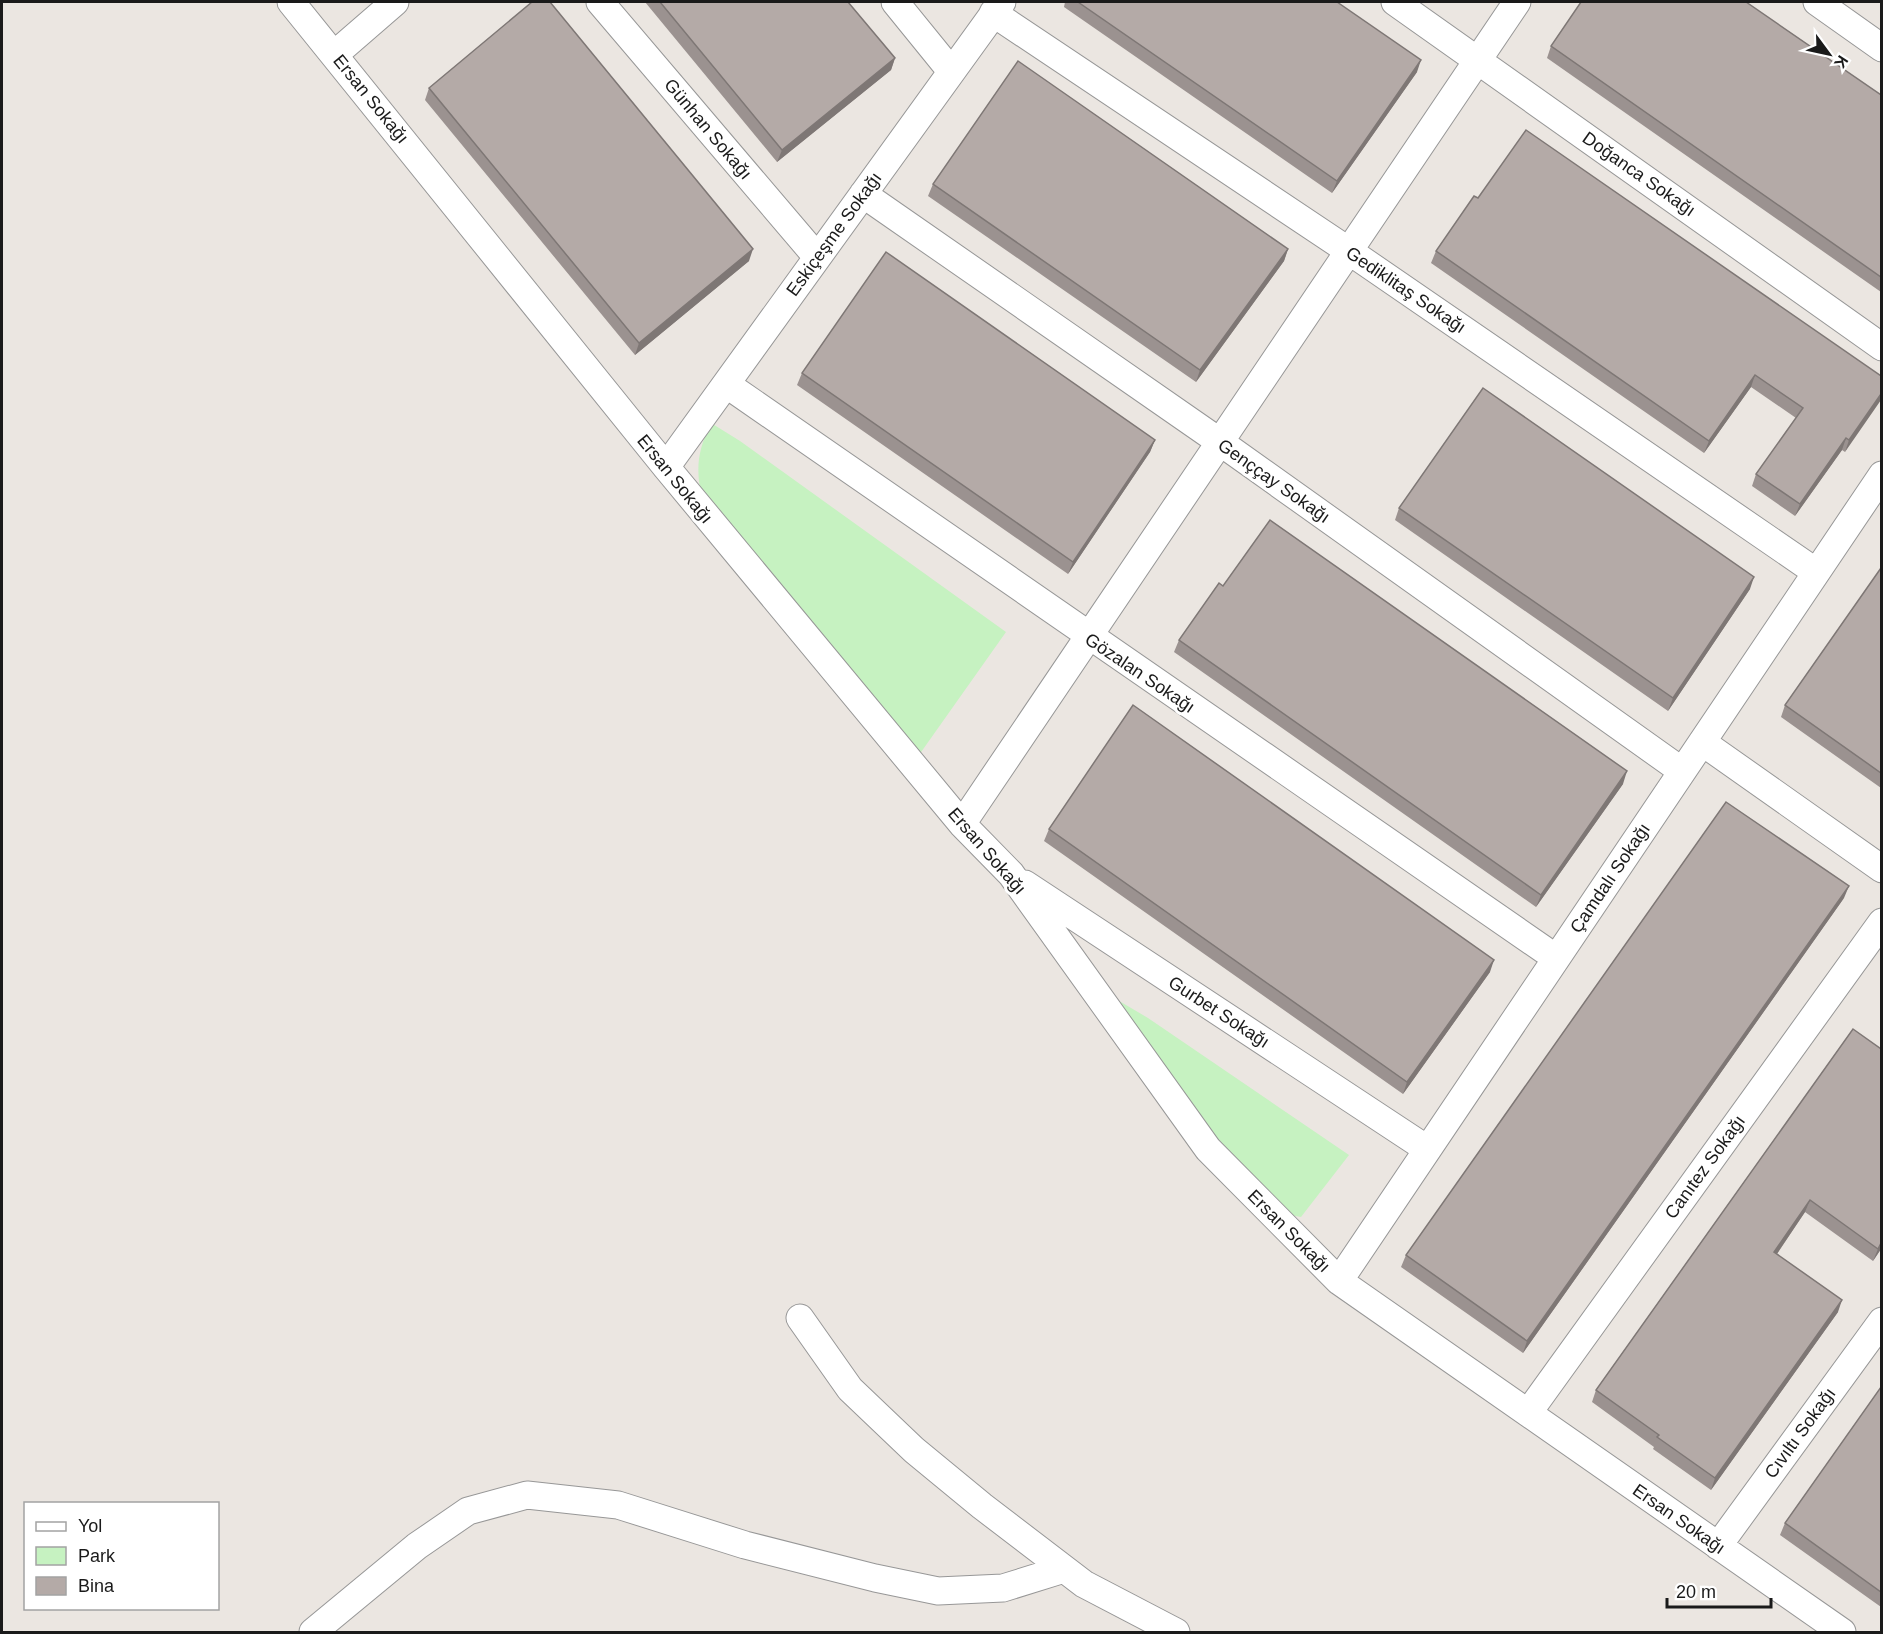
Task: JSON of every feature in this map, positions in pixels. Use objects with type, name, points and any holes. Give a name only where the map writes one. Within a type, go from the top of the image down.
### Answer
[{"type":"street","name":"Ersan Sokağı","points":[[291,2],[666,467],[962,824],[1011,874],[1208,1149],[1339,1281],[1842,1632]]},
{"type":"street","points":[[335,54],[395,2]]},
{"type":"street","name":"Günhan Sokağı","points":[[600,2],[817,257]]},
{"type":"street","points":[[895,2],[951,72]]},
{"type":"street","name":"Doğanca Sokağı","points":[[1395,2],[1881,347]]},
{"type":"street","points":[[962,824],[1517,2]]},
{"type":"street","points":[[1817,2],[1881,48]]},
{"type":"street","name":"Eskiçeşme Sokağı","points":[[666,467],[998,7]]},
{"type":"street","name":"Gediklitaş Sokağı","points":[[998,7],[1816,572]]},
{"type":"street","name":"Genççay Sokağı","points":[[863,194],[1220,442],[1682,771]]},
{"type":"street","name":"Gözalan Sokağı","points":[[726,384],[1088,637],[1556,958]]},
{"type":"street","name":"Çamdalı Sokağı","points":[[1339,1281],[1881,475]]},
{"type":"street","points":[[1702,742],[1881,869]]},
{"type":"street","name":"Gurbet Sokağı","points":[[1011,874],[1427,1149]]},
{"type":"street","name":"Canıtez Sokağı","points":[[1528,1413],[1881,922]]},
{"type":"street","points":[[800,1318],[849,1389],[914,1450],[1084,1584],[1176,1632]]},
{"type":"street","name":"Cıvıltı Sokağı","points":[[1718,1546],[1881,1321]]},
{"type":"street","points":[[312,1632],[417,1546],[468,1511],[527,1495],[618,1506],[745,1545],[875,1578],[938,1591],[1003,1588],[1064,1569]]},
{"type":"green space","points":[[711,423],[740,441],[1006,632],[919,755],[704,508],[698,465],[702,445]]},
{"type":"green space","points":[[1065,969],[1148,1018],[1349,1155],[1301,1217],[1279,1213]]},
{"type":"building","points":[[532,2],[550,2],[753,249],[639,343],[429,88]]},
{"type":"building","points":[[660,2],[848,2],[895,58],[782,150]]},
{"type":"building","points":[[1078,2],[1337,2],[1421,60],[1337,181]]},
{"type":"building","points":[[1581,2],[1746,2],[1881,95],[1881,277],[1551,46]]},
{"type":"building","points":[[1018,61],[1288,249],[1200,370],[933,184]]},
{"type":"building","points":[[1526,130],[1881,376],[1881,394],[1849,440],[1846,438],[1800,504],[1756,474],[1803,408],[1755,375],[1709,441],[1436,251],[1474,196],[1478,198]]},
{"type":"building","points":[[886,252],[1155,440],[1073,562],[802,373]]},
{"type":"building","points":[[1483,388],[1754,577],[1673,698],[1399,508]]},
{"type":"building","points":[[1270,520],[1627,771],[1541,895],[1179,640],[1219,583],[1223,586]]},
{"type":"building","points":[[1881,568],[1881,773],[1785,705]]},
{"type":"building","points":[[1133,705],[1494,960],[1407,1082],[1049,829]]},
{"type":"building","points":[[1726,802],[1849,886],[1527,1341],[1406,1255]]},
{"type":"building","points":[[1853,1029],[1881,1049],[1881,1243],[1878,1249],[1810,1200],[1774,1252],[1842,1300],[1715,1478],[1596,1390]]},
{"type":"building","points":[[1881,1387],[1881,1592],[1785,1523]]}]
